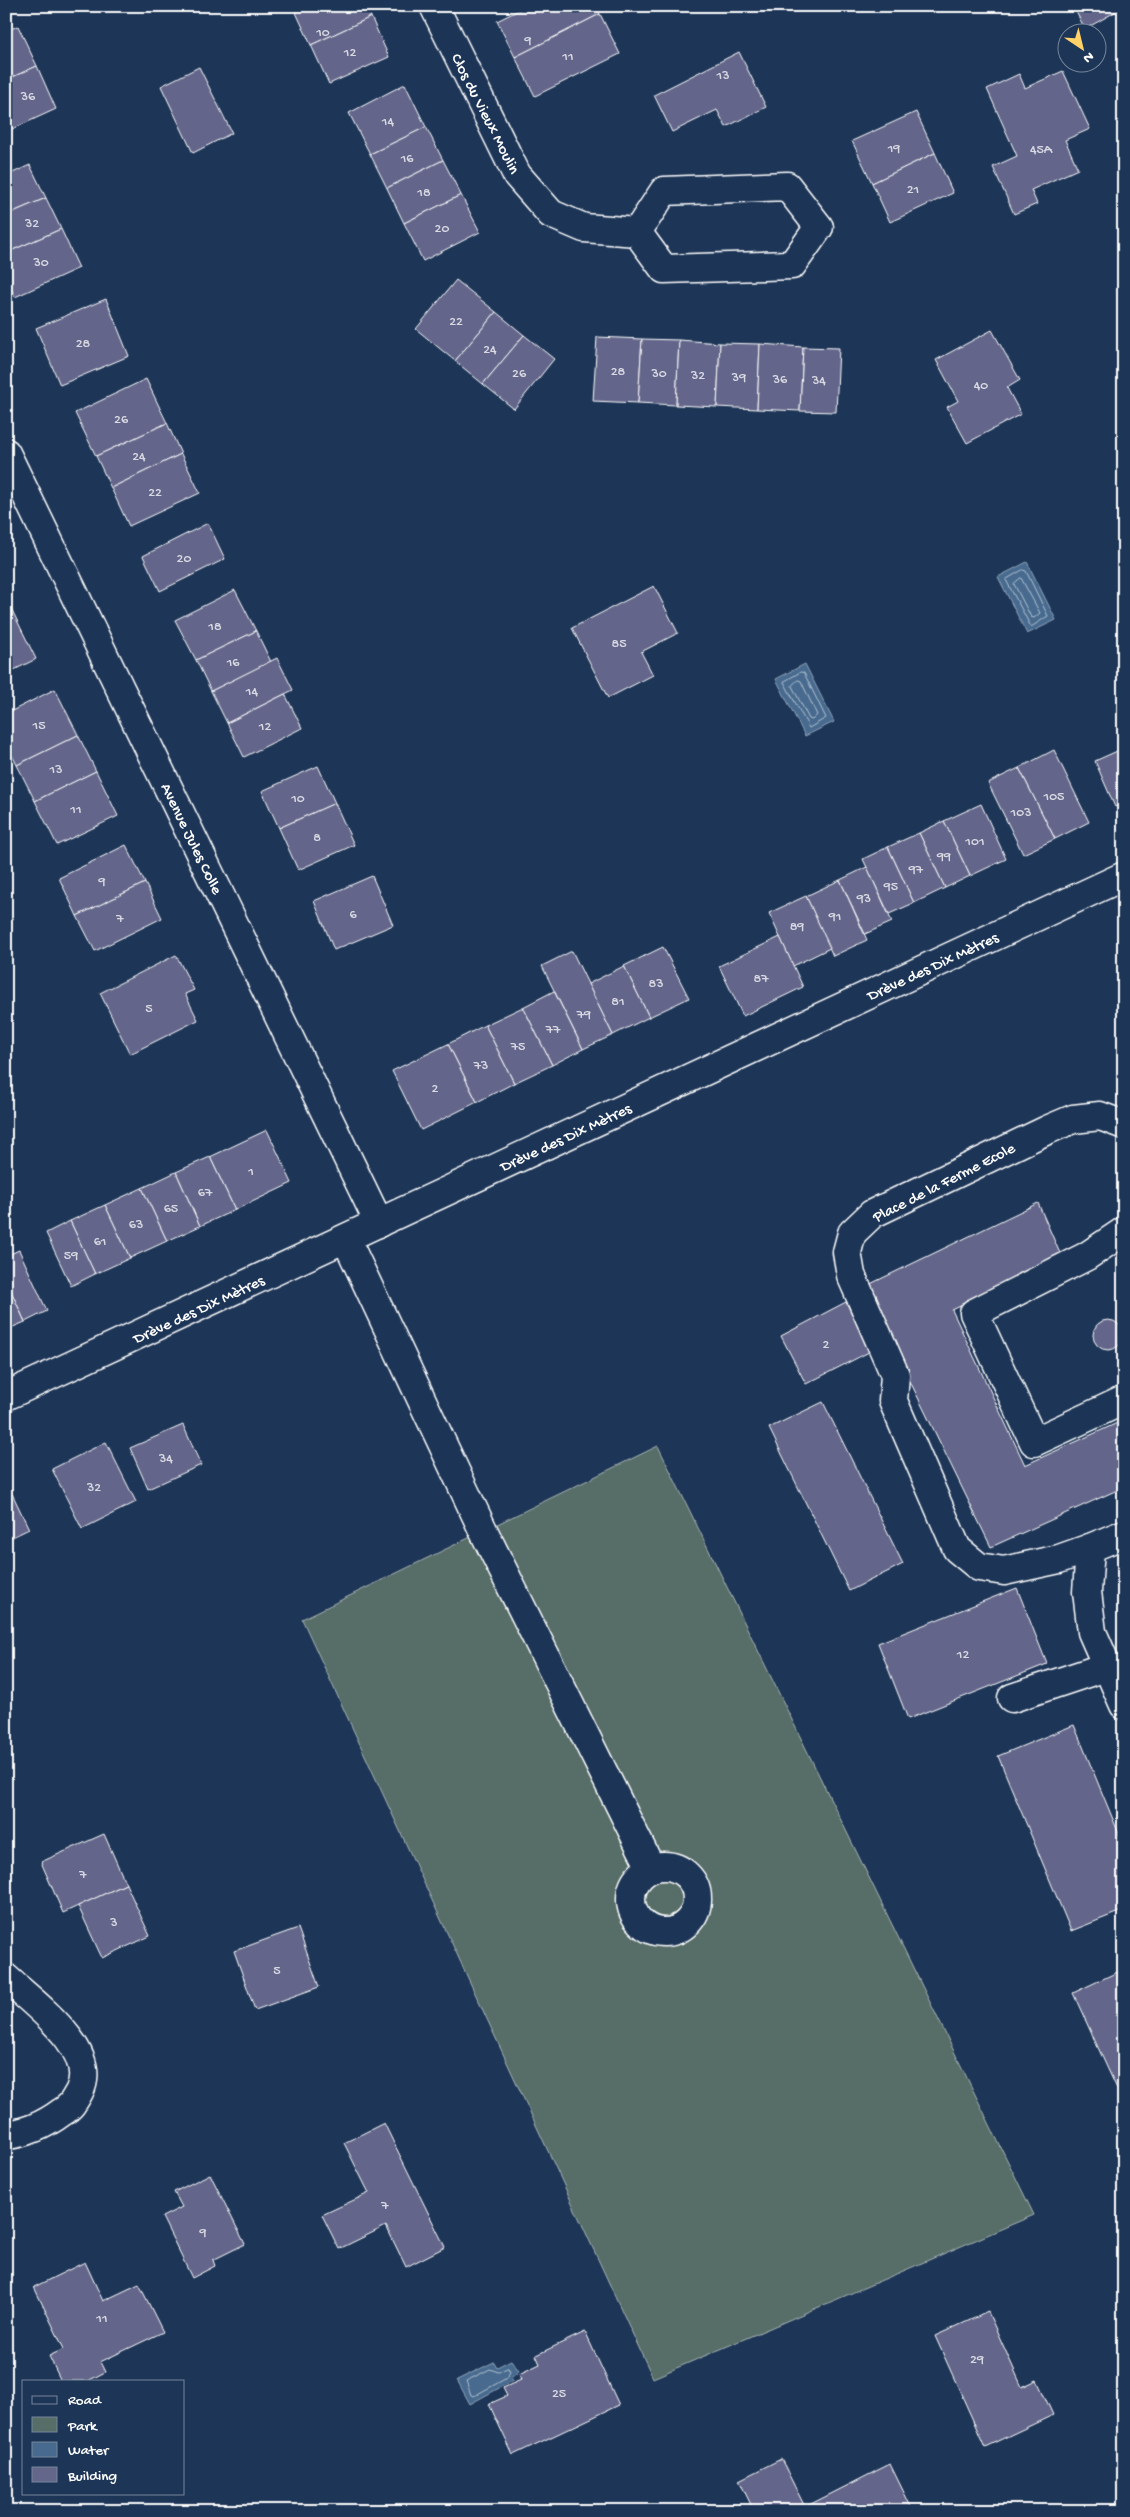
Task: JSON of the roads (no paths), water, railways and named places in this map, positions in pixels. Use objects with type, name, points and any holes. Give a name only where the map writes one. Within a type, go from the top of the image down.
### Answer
[{"type":"street","name":"Clos du Vieux Moulin","points":[[434,6],[517,175],[551,214],[584,228],[637,232]]},
{"type":"street","points":[[786,186],[819,227],[792,265],[664,269],[637,232],[664,191],[786,186]]},
{"type":"street","name":"Avenue Jules Colle","points":[[6,452],[379,1223]]},
{"type":"street","name":"Drève des Dix Mètres","points":[[6,1396],[1124,876]]},
{"type":"street","name":"Place de la Ferme Ecole","points":[[1124,1125],[1100,1116],[1073,1119],[1047,1130],[872,1214],[852,1234],[847,1252],[851,1275],[895,1375],[893,1400],[957,1549],[979,1568],[1004,1571],[1059,1559],[1124,1534]]},
{"type":"street","points":[[1124,1231],[1087,1256],[974,1313],[1034,1442],[1124,1400]]},
{"type":"street","points":[[346,1239],[483,1530],[651,1868]]},
{"type":"street","points":[[1090,1548],[1087,1592],[1092,1632],[1124,1705]]},
{"type":"street","points":[[1012,1698],[1108,1666]]},
{"type":"street","points":[[6,1978],[64,2032],[79,2054],[84,2082],[71,2107],[47,2123],[6,2135]]},
{"type":"water","points":[[1027,562],[1056,620],[1027,634],[998,577]]},
{"type":"water","points":[[805,664],[834,722],[805,736],[776,679]]},
{"type":"water","points":[[511,2360],[519,2371],[511,2378],[512,2381],[470,2404],[457,2380],[494,2362],[497,2367]]}]
